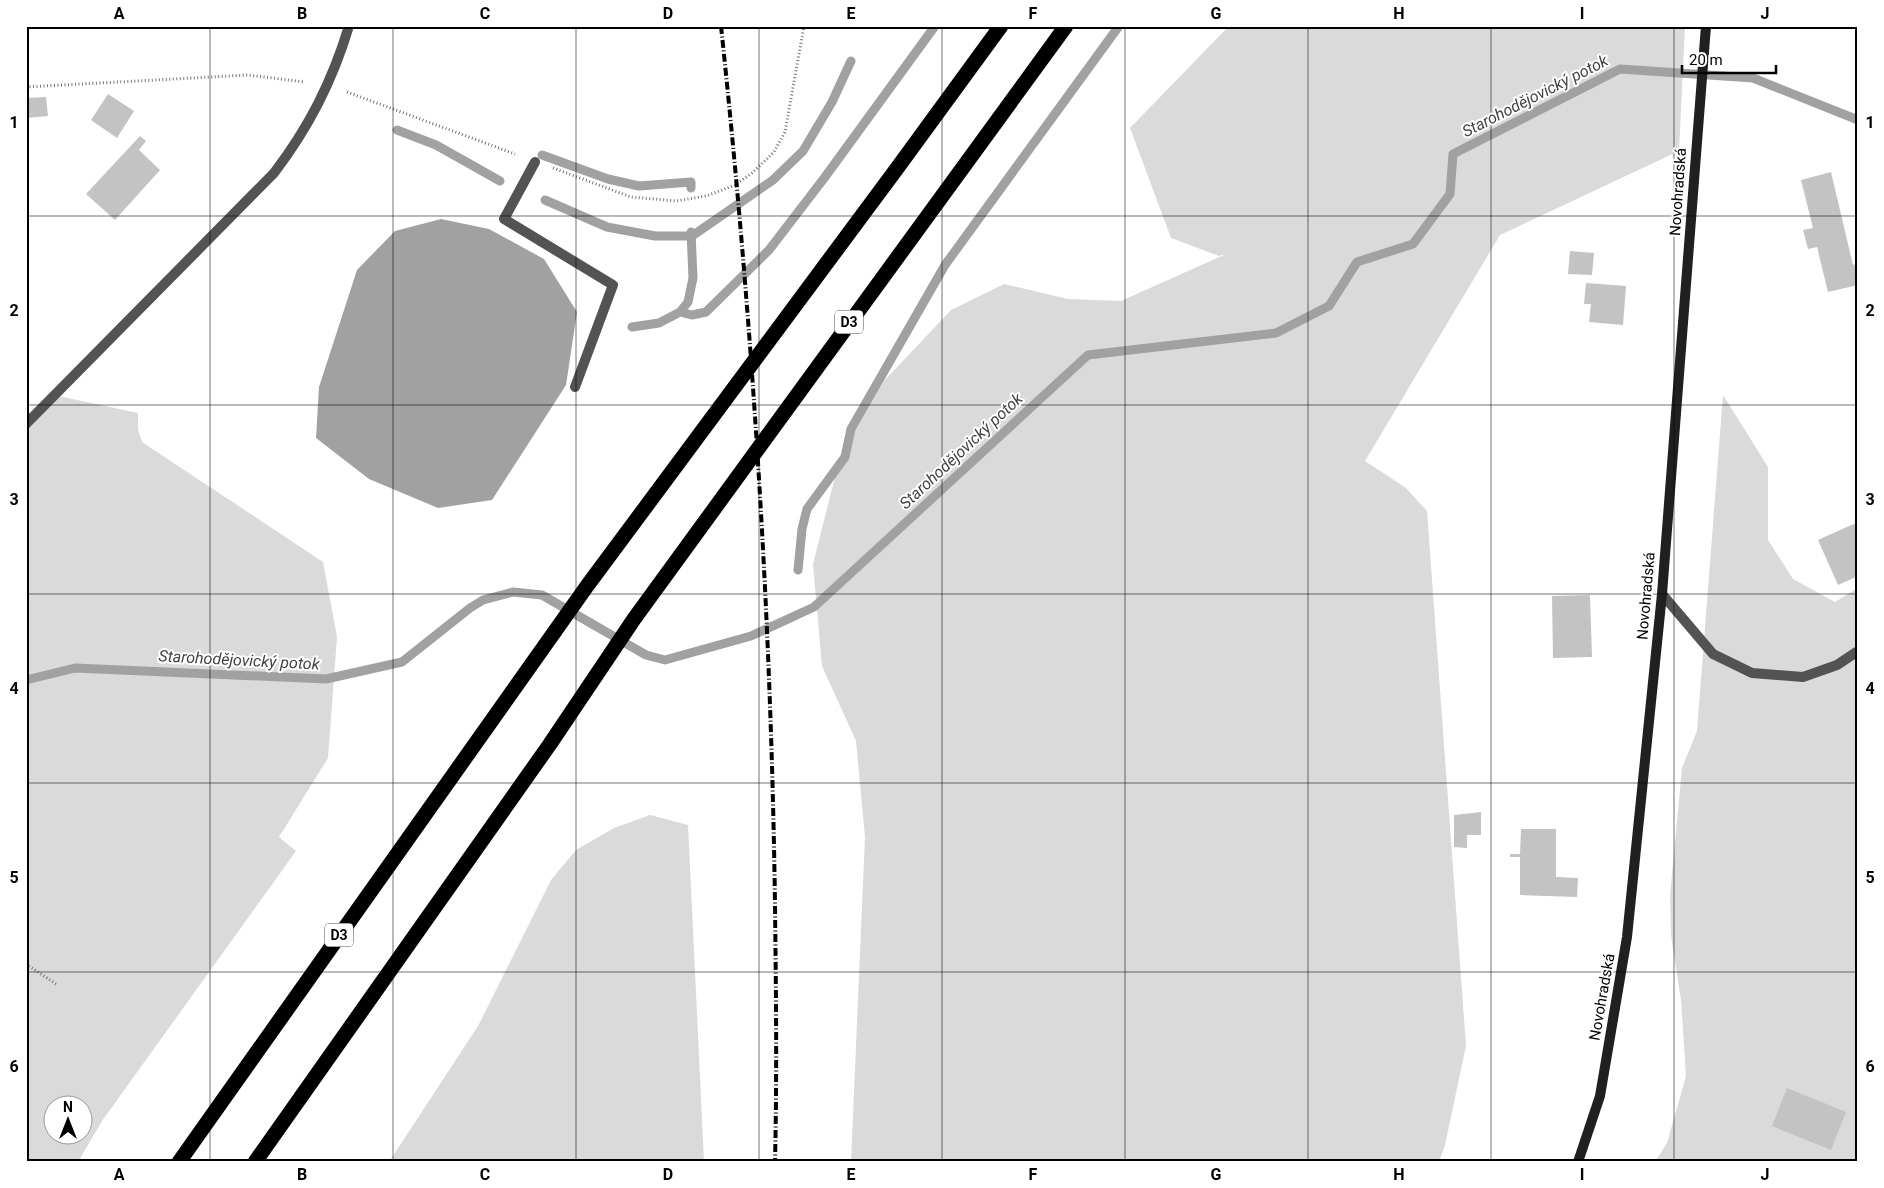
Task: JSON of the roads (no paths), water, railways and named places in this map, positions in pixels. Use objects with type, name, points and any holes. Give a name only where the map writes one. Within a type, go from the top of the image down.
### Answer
[{"type":"highway","name":"D3","points":[[180,1162],[586,586],[1001,26]]},
{"type":"highway","name":"D3","points":[[254,1162],[550,744],[634,619],[1066,26]]},
{"type":"main road","name":"Novohradská","points":[[1578,1162],[1600,1096],[1627,937],[1662,594],[1706,26]]},
{"type":"street","points":[[26,424],[274,173],[299,138],[328,84],[349,26]]},
{"type":"street","points":[[535,162],[504,219],[613,285],[575,387]]},
{"type":"street","points":[[1662,594],[1713,654],[1752,673],[1803,677],[1836,665],[1858,651]]},
{"type":"waterway","points":[[632,327],[659,323],[680,312],[692,315],[706,312],[769,250],[825,177],[935,26]]},
{"type":"waterway","points":[[798,570],[802,529],[807,509],[845,457],[851,429],[945,265],[1119,26]]},
{"type":"waterway","points":[[545,200],[607,227],[655,236],[692,236],[773,180],[803,151],[832,102],[851,61]]},
{"type":"waterway","name":"Starohodějovický potok","points":[[26,680],[75,668],[326,679],[402,662],[470,608],[483,600],[513,592],[542,595],[646,655],[665,660],[751,636],[814,607],[1088,355],[1276,333],[1329,306],[1357,262],[1413,244],[1450,194],[1453,154],[1620,69],[1753,78],[1858,120]]},
{"type":"waterway","points":[[397,130],[436,145],[500,181]]},
{"type":"waterway","points":[[542,155],[608,179],[639,186],[691,182],[691,188]]},
{"type":"waterway","points":[[680,312],[688,302],[693,278],[691,232]]},
{"type":"railway","points":[[721,26],[751,355],[764,575],[773,795],[776,1065],[775,1162]]}]
